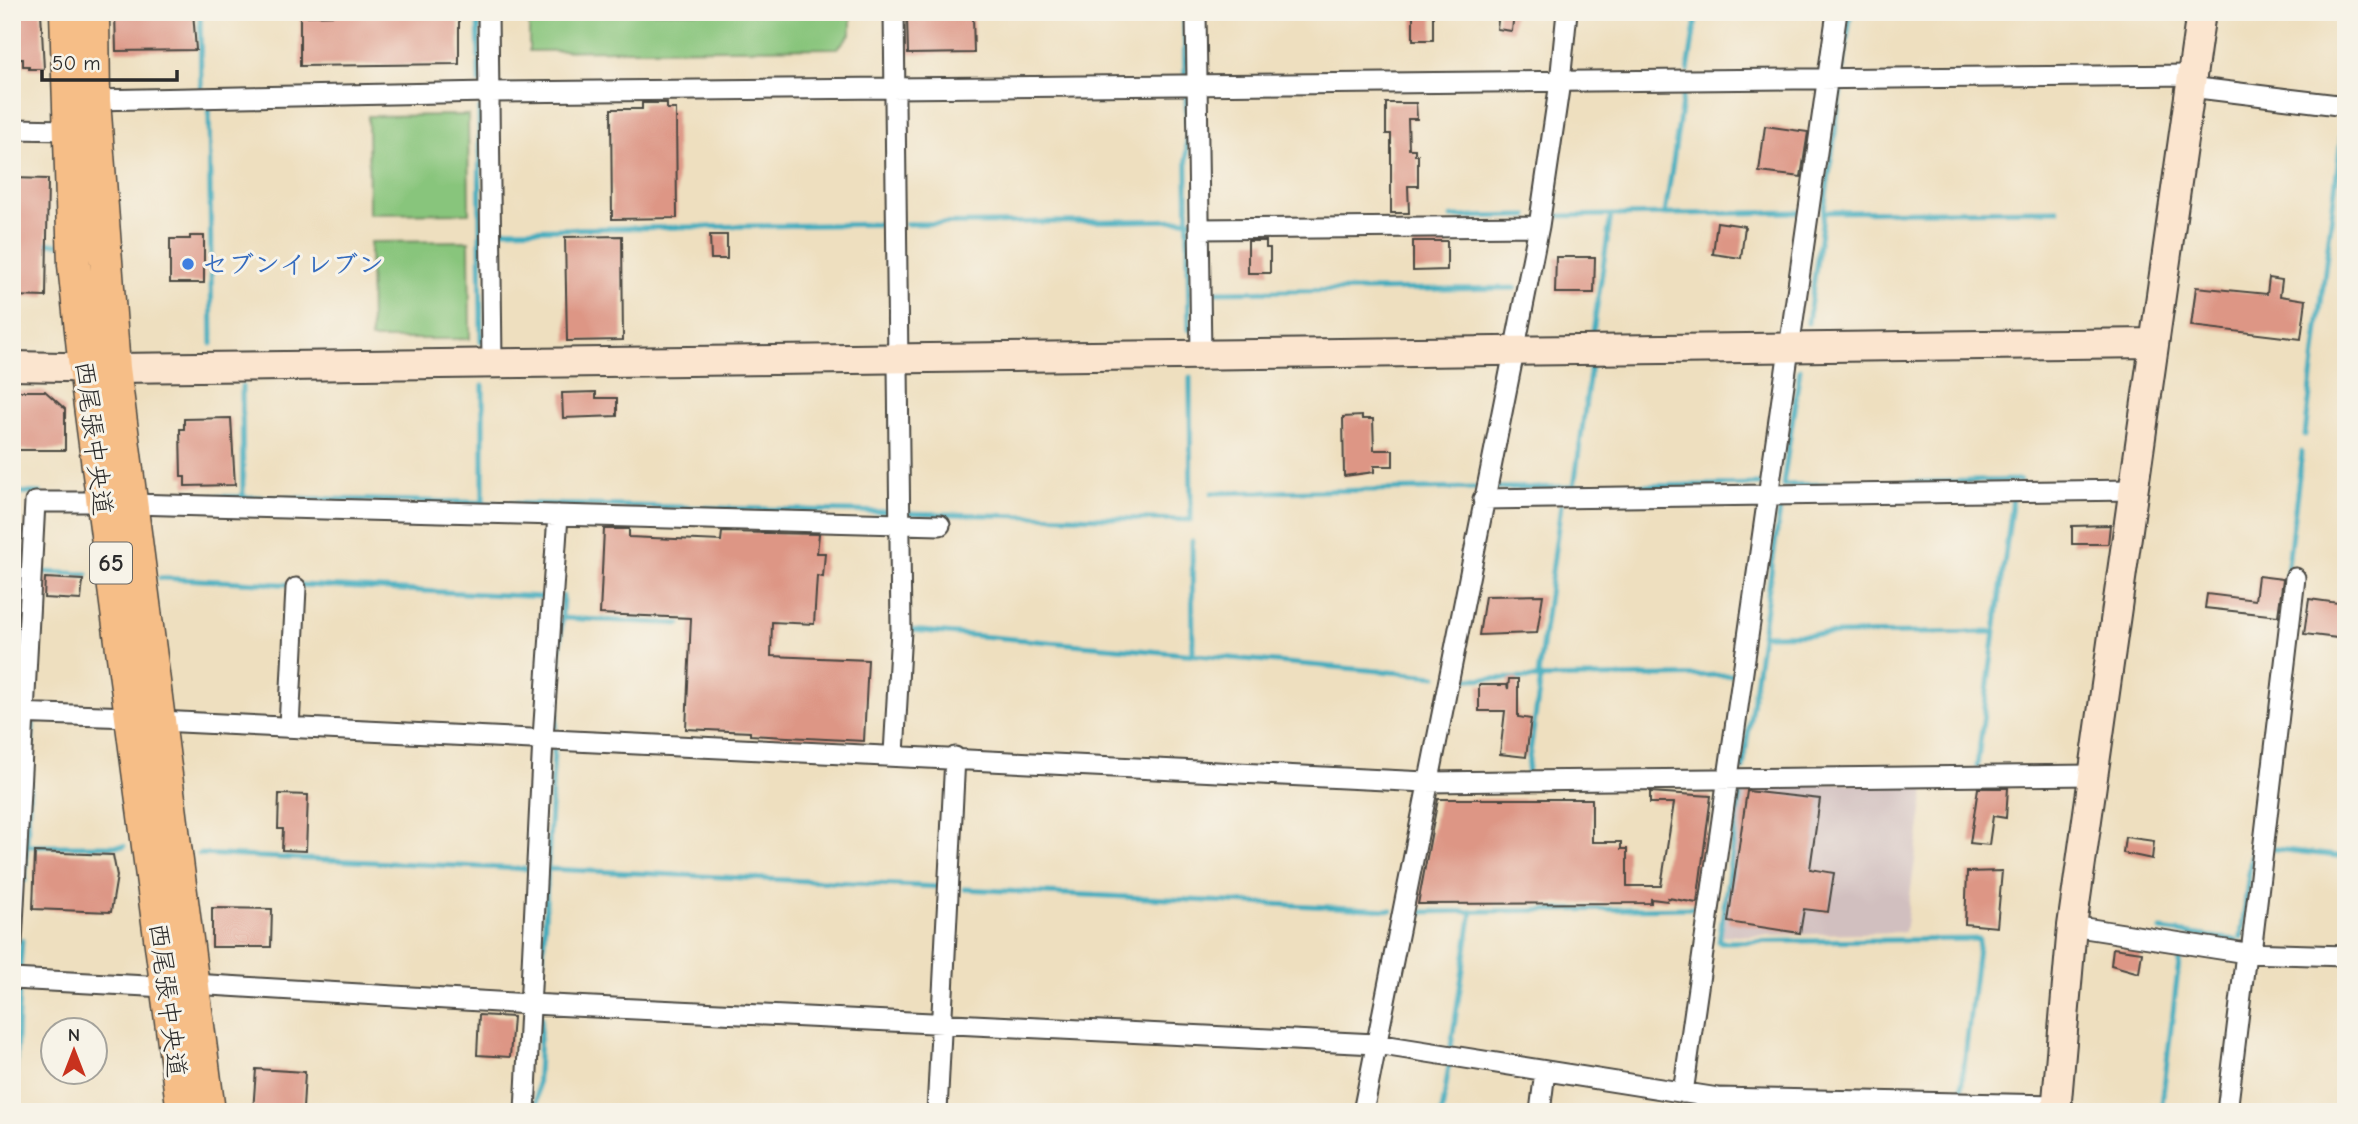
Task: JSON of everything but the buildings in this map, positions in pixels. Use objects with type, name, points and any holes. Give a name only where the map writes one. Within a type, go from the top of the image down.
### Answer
[{"type":"main road","name":"西尾張中央道","points":[[66,12],[68,130],[75,265],[99,368],[180,985],[209,1112]]},
{"type":"main road","name":"西尾張中央道","points":[[93,12],[99,368]]},
{"type":"main road","name":"西尾張中央道","points":[[180,985],[183,1112]]},
{"type":"street","points":[[488,12],[492,363]]},
{"type":"street","points":[[894,12],[901,630],[894,754]]},
{"type":"street","points":[[1196,12],[1201,354]]},
{"type":"street","points":[[1363,1112],[1426,782],[1539,226],[1560,82],[1567,12]]},
{"type":"street","points":[[1683,1093],[1837,12]]},
{"type":"street","points":[[12,979],[1376,1044],[1683,1093],[1717,1105],[2056,1109],[2072,926],[2201,12]]},
{"type":"street","points":[[94,100],[489,92],[1827,80],[2191,81],[2346,106]]},
{"type":"street","points":[[12,129],[68,130]]},
{"type":"street","points":[[1199,229],[1539,226]]},
{"type":"street","points":[[12,366],[99,368],[2154,343]]},
{"type":"street","points":[[1483,499],[2133,490]]},
{"type":"street","points":[[12,944],[18,713],[35,502],[558,515],[899,516],[940,525]]},
{"type":"street","points":[[525,1112],[543,738],[558,515]]},
{"type":"street","points":[[2227,1112],[2295,578]]},
{"type":"street","points":[[289,726],[296,587]]},
{"type":"street","points":[[18,713],[1426,782],[2094,775]]},
{"type":"street","points":[[937,1112],[955,757]]},
{"type":"street","points":[[2072,926],[2248,953],[2346,956]]},
{"type":"street","points":[[1540,1112],[1545,1071]]},
{"type":"shaded area","points":[[1926,782],[1905,932],[1722,936],[1744,785]]},
{"type":"green space","points":[[529,12],[851,12],[851,33],[838,48],[529,51]]},
{"type":"green space","points":[[468,115],[469,213],[369,214],[368,116]]},
{"type":"green space","points":[[469,241],[470,339],[371,339],[370,242]]},
{"type":"waterway","points":[[200,12],[201,87]]},
{"type":"waterway","points":[[478,12],[479,82]]},
{"type":"waterway","points":[[1184,12],[1185,77]]},
{"type":"waterway","points":[[1688,71],[1697,12]]},
{"type":"waterway","points":[[1843,70],[1851,12]]},
{"type":"waterway","points":[[1665,214],[1684,89]]},
{"type":"waterway","points":[[1808,323],[1841,90]]},
{"type":"waterway","points":[[1186,94],[1189,330]]},
{"type":"waterway","points":[[479,109],[481,342]]},
{"type":"waterway","points":[[209,110],[212,344]]},
{"type":"waterway","points":[[2305,435],[2344,114]]},
{"type":"waterway","points":[[1824,212],[2058,210]]},
{"type":"waterway","points":[[1550,216],[1798,212]]},
{"type":"waterway","points":[[1593,332],[1611,215]]},
{"type":"waterway","points":[[1451,217],[1528,216]]},
{"type":"waterway","points":[[906,224],[1193,220]]},
{"type":"waterway","points":[[500,230],[887,224]]},
{"type":"waterway","points":[[41,243],[59,244]]},
{"type":"waterway","points":[[1209,292],[1515,288]]},
{"type":"waterway","points":[[1574,487],[1591,365]]},
{"type":"waterway","points":[[1800,369],[1783,485],[2020,480]]},
{"type":"waterway","points":[[904,513],[1191,520],[1190,377]]},
{"type":"waterway","points":[[242,386],[243,497]]},
{"type":"waterway","points":[[483,386],[483,502]]},
{"type":"waterway","points":[[2286,581],[2302,452]]},
{"type":"waterway","points":[[1497,488],[1763,484]]},
{"type":"waterway","points":[[1212,493],[1475,488]]},
{"type":"waterway","points":[[12,492],[40,493]]},
{"type":"waterway","points":[[156,495],[894,512]]},
{"type":"waterway","points":[[1977,766],[2013,497]]},
{"type":"waterway","points":[[1743,769],[1781,503]]},
{"type":"waterway","points":[[1538,676],[1561,505]]},
{"type":"waterway","points":[[1192,541],[1193,655]]},
{"type":"waterway","points":[[40,579],[41,572],[87,574]]},
{"type":"waterway","points":[[160,578],[545,597]]},
{"type":"waterway","points":[[556,727],[563,596]]},
{"type":"waterway","points":[[562,618],[680,624]]},
{"type":"waterway","points":[[911,630],[1436,676]]},
{"type":"waterway","points":[[1763,635],[1995,632]]},
{"type":"waterway","points":[[1461,679],[1732,675]]},
{"type":"waterway","points":[[1527,773],[1541,677]]},
{"type":"waterway","points":[[2241,937],[2272,688]]},
{"type":"waterway","points":[[25,881],[33,724]]},
{"type":"waterway","points":[[541,994],[554,750]]},
{"type":"waterway","points":[[1741,786],[1719,942],[1979,939],[1961,1091]]},
{"type":"waterway","points":[[27,846],[124,846]]},
{"type":"waterway","points":[[2267,848],[2346,857]]},
{"type":"waterway","points":[[199,854],[526,869]]},
{"type":"waterway","points":[[548,869],[941,887]]},
{"type":"waterway","points":[[964,889],[1391,910]]},
{"type":"waterway","points":[[1416,912],[1696,908]]},
{"type":"waterway","points":[[1451,1046],[1472,911]]},
{"type":"waterway","points":[[2161,930],[2236,940]]},
{"type":"waterway","points":[[20,967],[22,940]]},
{"type":"waterway","points":[[2161,1112],[2180,954]]},
{"type":"waterway","points":[[14,1112],[19,988]]},
{"type":"waterway","points":[[536,1112],[541,1017]]},
{"type":"waterway","points":[[1442,1112],[1449,1065]]},
{"type":"place","name":"セブンイレブン","points":[[188,264]]}]
